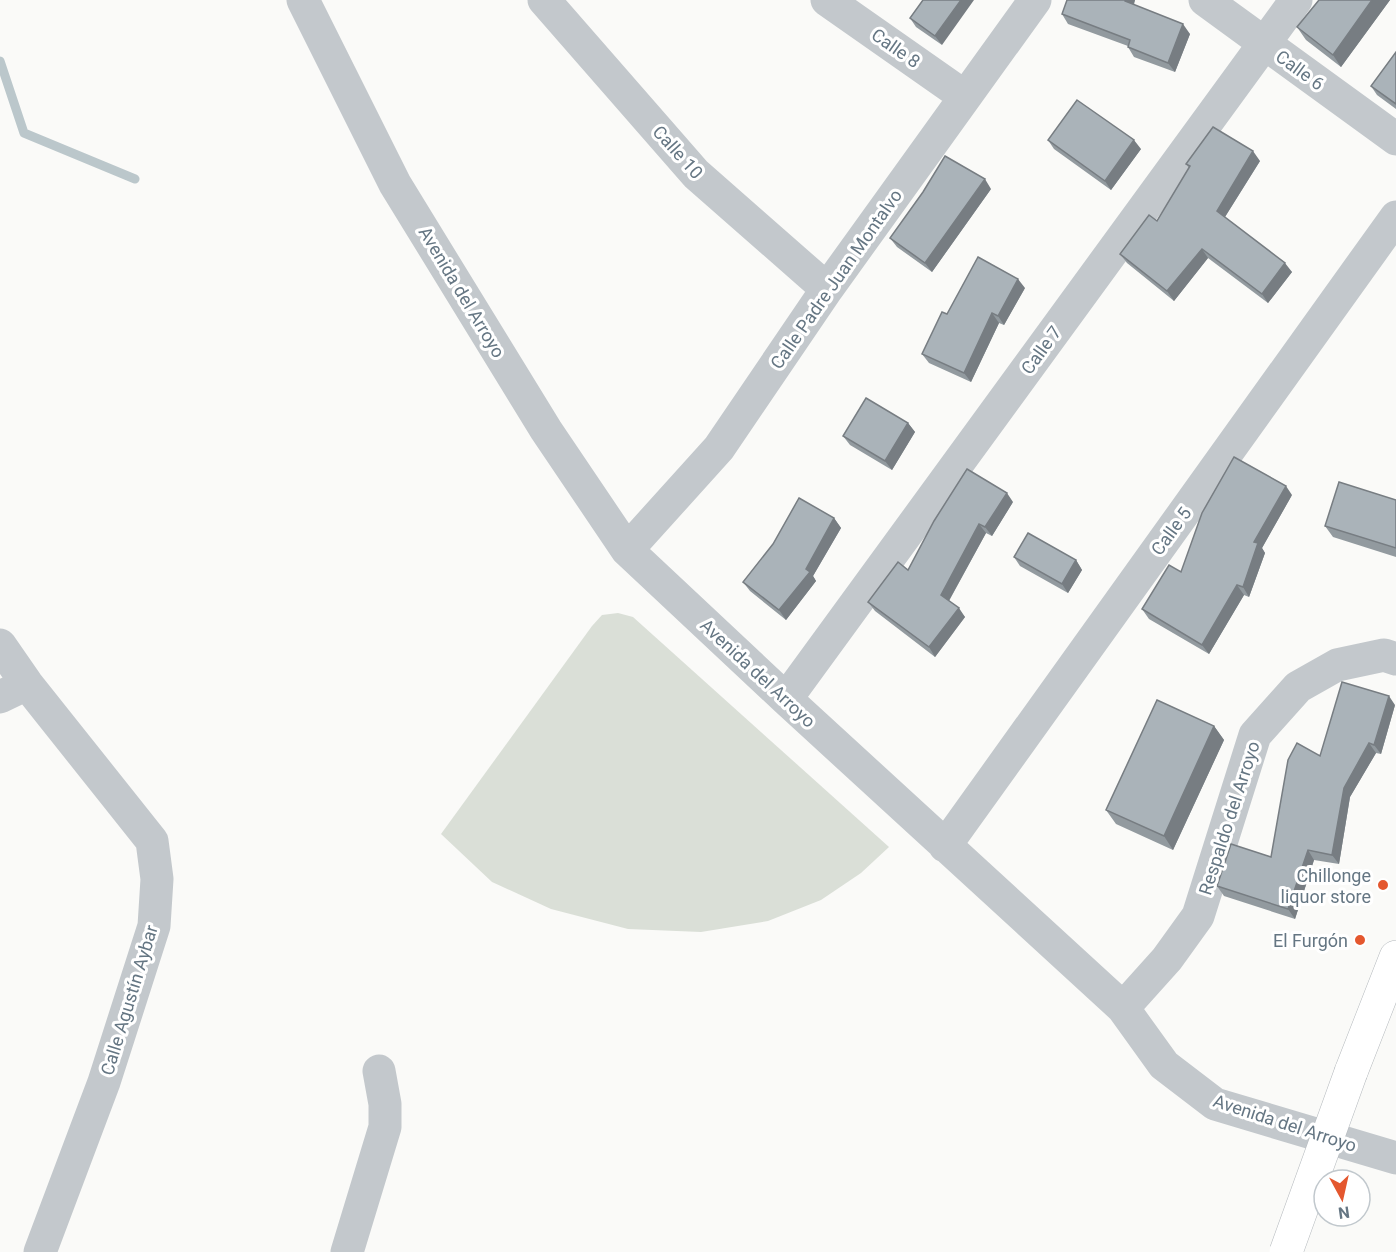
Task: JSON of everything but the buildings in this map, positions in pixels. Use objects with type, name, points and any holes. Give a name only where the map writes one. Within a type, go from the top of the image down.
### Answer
[{"type":"main road","points":[[1286,1252],[1351,1072],[1396,957]]},
{"type":"street","name":"Avenida del Arroyo","points":[[303,0],[395,184],[546,430],[627,550],[1123,1008],[1164,1065],[1215,1104],[1396,1158]]},
{"type":"street","name":"Calle 10","points":[[544,0],[696,174],[827,289]]},
{"type":"street","name":"Calle 8","points":[[827,0],[964,96]]},
{"type":"street","name":"Calle Padre Juan Montalvo","points":[[627,550],[720,448],[827,289],[1035,0]]},
{"type":"street","name":"Calle 6","points":[[1205,0],[1396,139]]},
{"type":"street","name":"Calle 7","points":[[786,699],[1296,0]]},
{"type":"street","name":"Calle 5","points":[[945,846],[1396,217]]},
{"type":"street","name":"Calle Agustín Aybar","points":[[0,645],[14,691],[152,841],[157,879],[154,926],[104,1082],[40,1252]]},
{"type":"street","name":"Respaldo del Arroyo","points":[[1123,1008],[1167,959],[1198,916],[1255,735],[1298,687],[1337,665],[1384,655],[1396,659]]},
{"type":"street","points":[[347,1252],[385,1127],[385,1104],[379,1071]]},
{"type":"shaded area","points":[[618,613],[633,617],[889,847],[861,873],[821,900],[768,921],[701,932],[628,929],[551,909],[492,882],[441,834],[592,626],[602,615]]},
{"type":"waterway","points":[[0,61],[24,133],[135,179]]},
{"type":"place","name":"Chillonge liquor store","points":[[1383,885]]},
{"type":"place","name":"El Furgón","points":[[1360,940]]}]
